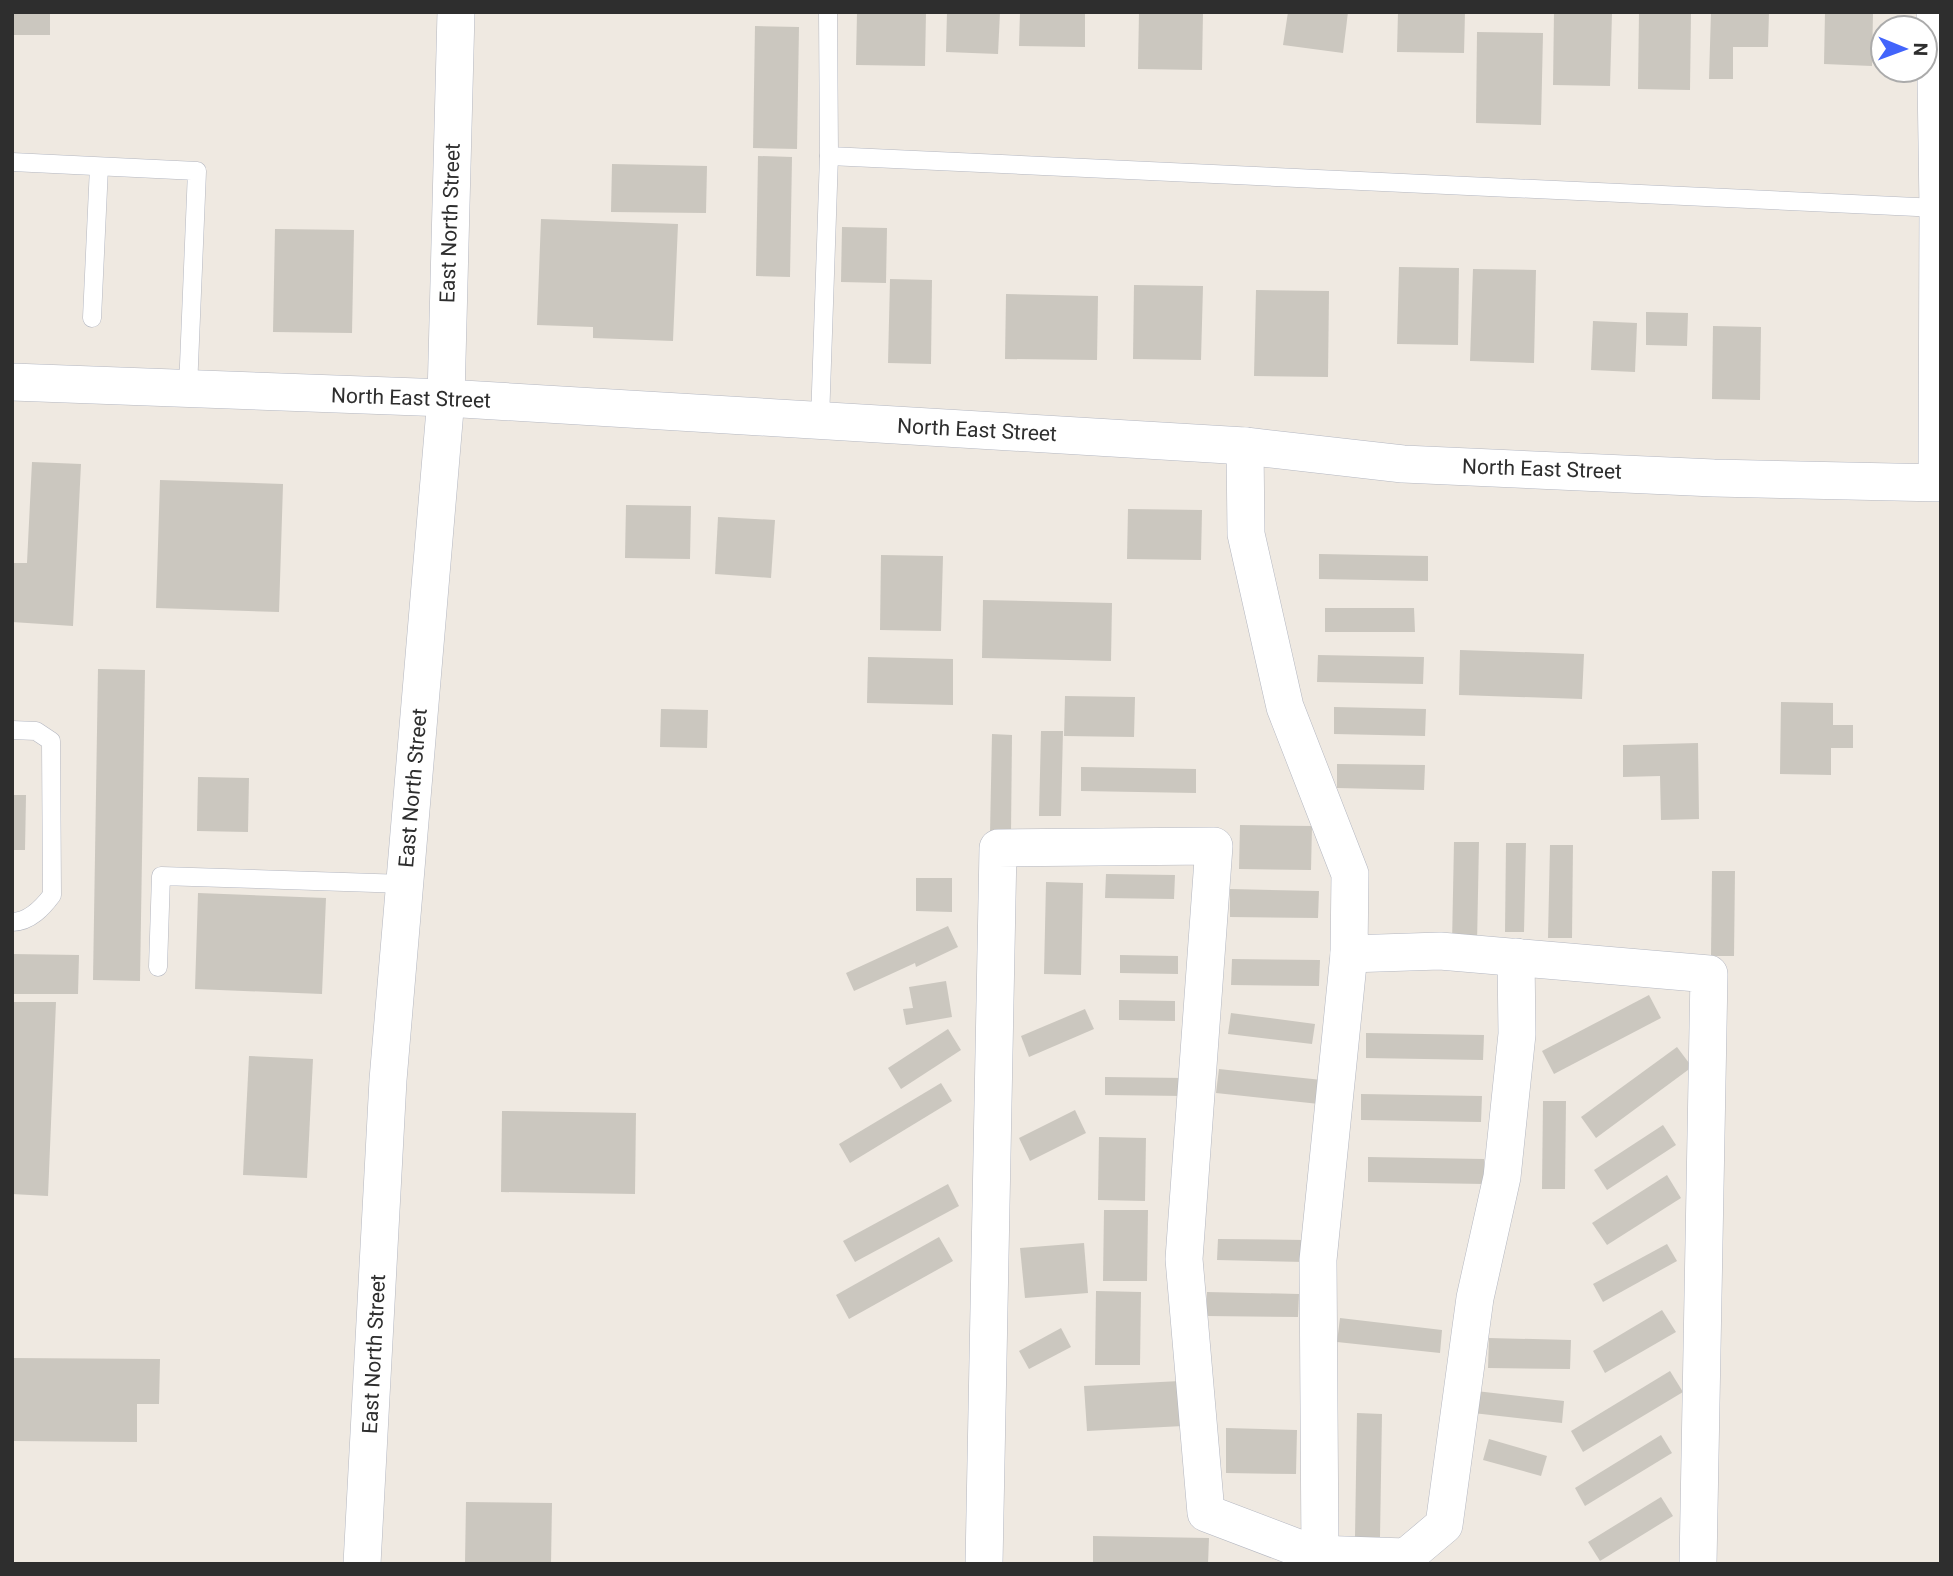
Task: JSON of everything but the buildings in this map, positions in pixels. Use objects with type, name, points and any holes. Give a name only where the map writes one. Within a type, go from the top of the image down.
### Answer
[{"type":"street","name":"East North Street","points":[[362,1564],[388,1080],[446,398],[456,12]]},
{"type":"street","points":[[1935,12],[1939,483]]},
{"type":"street","name":"North East Street","points":[[12,382],[446,398],[1245,446],[1403,464],[1714,478],[1939,483]]},
{"type":"street","points":[[1245,446],[1246,534],[1286,707],[1350,874],[1349,954],[1318,1260],[1320,1554]]},
{"type":"street","points":[[984,1564],[998,848],[1214,846],[1184,1259],[1206,1513],[1314,1554],[1406,1557],[1444,1525],[1475,1298],[1502,1177],[1517,1034],[1516,957]]},
{"type":"street","points":[[1349,954],[1440,951],[1709,974],[1698,1564]]},
{"type":"lane","points":[[820,421],[829,156],[828,12]]},
{"type":"lane","points":[[829,156],[1938,208]]},
{"type":"lane","points":[[12,162],[197,171],[188,389]]},
{"type":"lane","points":[[92,318],[99,167]]},
{"type":"lane","points":[[12,730],[36,731],[51,741],[52,895],[41,909],[19,922],[12,922]]},
{"type":"lane","points":[[158,967],[161,876],[405,884]]}]
